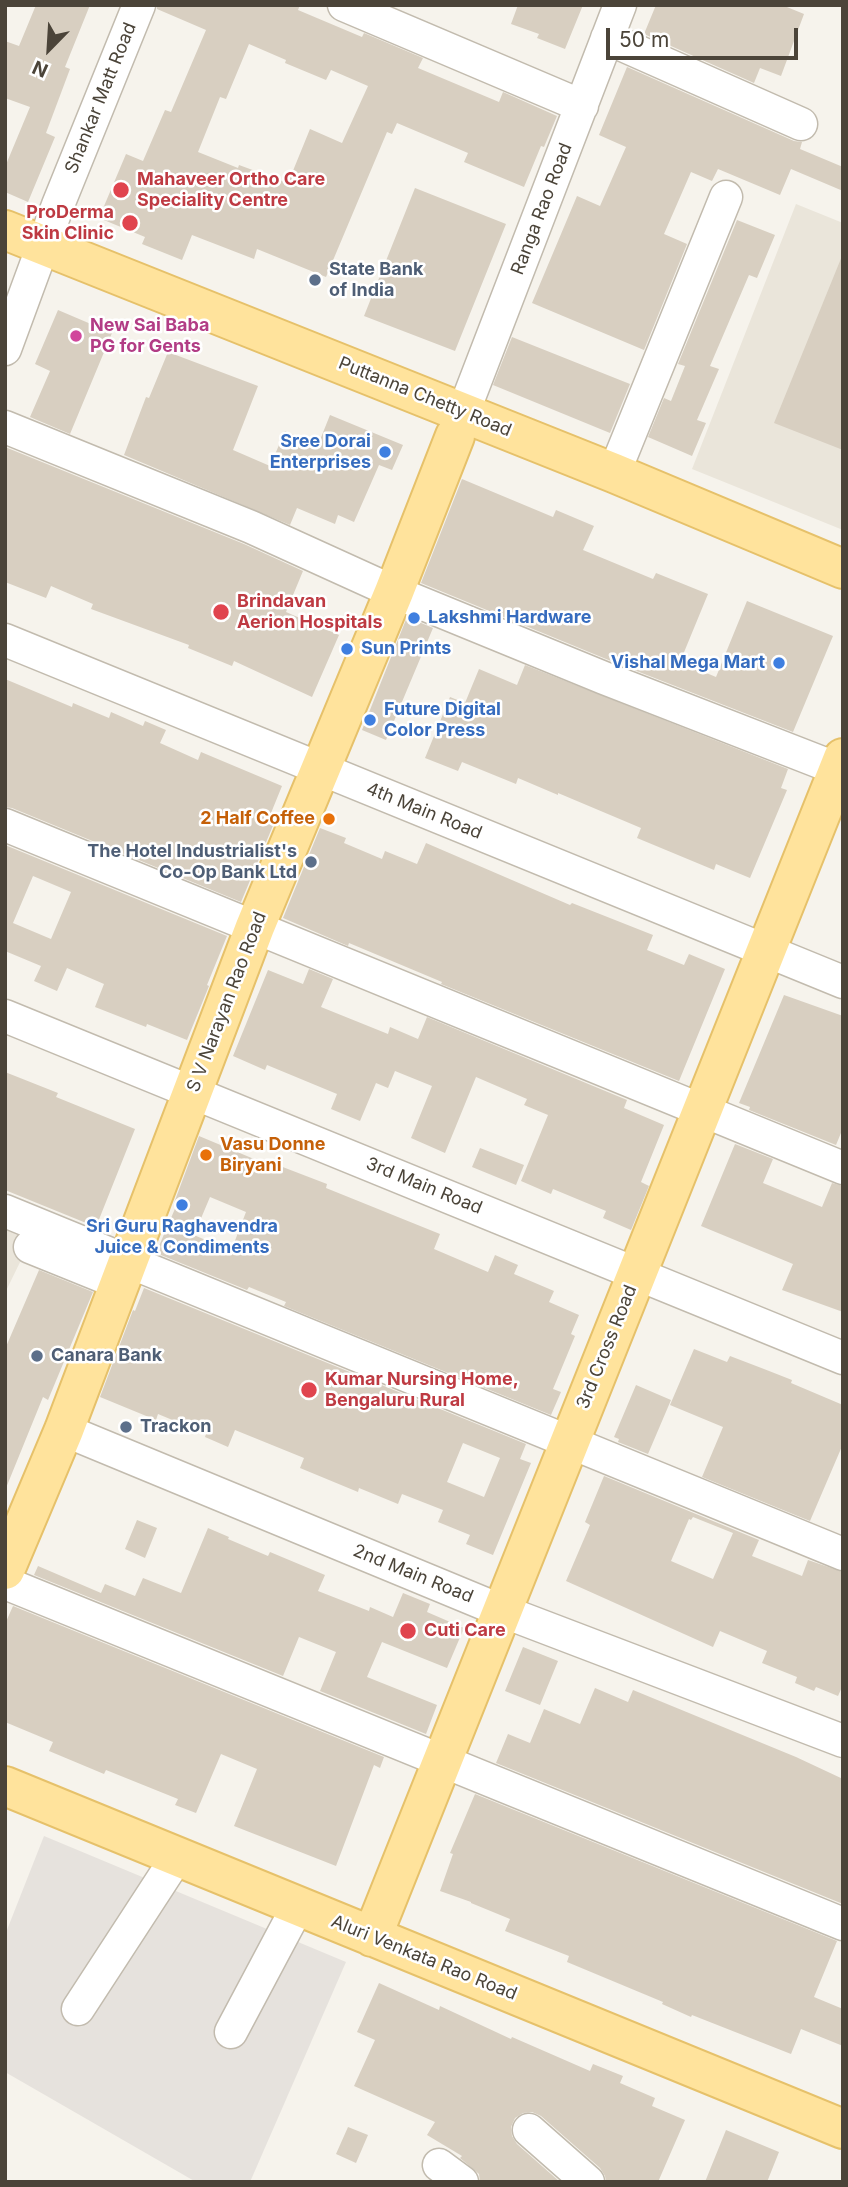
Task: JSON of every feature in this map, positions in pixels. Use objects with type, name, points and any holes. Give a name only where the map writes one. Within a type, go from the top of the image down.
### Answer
[{"type":"main road","name":"Puttanna Chetty Road","points":[[5,230],[28,255],[459,424],[843,591]]},
{"type":"main road","name":"Puttanna Chetty Road","points":[[459,424],[614,473],[843,569]]},
{"type":"main road","name":"S V Narayan Rao Road","points":[[5,1570],[64,1430],[255,927],[394,592],[459,424]]},
{"type":"main road","name":"3rd Cross Road","points":[[372,1937],[841,766]]},
{"type":"main road","name":"Aluri Venkata Rao Road","points":[[5,1786],[843,2129]]},
{"type":"street","name":"Shankar Matt Road","points":[[5,349],[28,255],[139,5]]},
{"type":"street","points":[[344,5],[382,13],[582,106]]},
{"type":"street","name":"Ranga Rao Road","points":[[459,424],[620,5]]},
{"type":"street","points":[[607,38],[801,124]]},
{"type":"street","points":[[614,473],[726,197]]},
{"type":"street","points":[[5,427],[251,527],[394,592],[604,678],[841,766]]},
{"type":"street","name":"4th Main Road","points":[[5,640],[843,982]]},
{"type":"street","points":[[5,825],[843,1168]]},
{"type":"street","name":"3rd Main Road","points":[[5,1016],[843,1358]]},
{"type":"street","points":[[5,1211],[124,1271],[569,1442],[843,1554]]},
{"type":"street","points":[[30,1247],[124,1271]]},
{"type":"street","name":"2nd Main Road","points":[[64,1430],[502,1611],[843,1741]]},
{"type":"street","points":[[5,1583],[843,1924]]},
{"type":"street","points":[[78,2008],[177,1857]]},
{"type":"street","points":[[231,2032],[298,1906]]},
{"type":"street","points":[[529,2130],[588,2182]]},
{"type":"shaded area","points":[[796,204],[843,223],[843,530],[692,469]]},
{"type":"shaded area","points":[[5,1221],[114,1264],[23,1256],[5,1293]]},
{"type":"shaded area","points":[[44,1836],[346,1962],[250,2182],[196,2182],[5,2072],[5,1935]]},
{"type":"building","points":[[36,5],[90,5],[65,67],[70,69],[46,133],[55,137],[28,202],[5,192],[5,167],[30,107],[5,98],[5,41],[19,46]]},
{"type":"building","points":[[157,5],[300,5],[298,10],[362,37],[364,33],[423,58],[418,68],[499,102],[503,92],[557,116],[524,187],[464,162],[468,153],[397,123],[392,134],[387,132],[326,277],[257,249],[254,259],[192,235],[182,260],[142,244],[145,237],[99,218],[126,154],[143,161],[165,110],[171,112],[206,30],[157,9]],"holes":[[[249,44],[286,60],[285,63],[326,80],[331,70],[368,86],[342,143],[310,129],[288,183],[239,165],[238,168],[198,152],[220,97],[226,99]]]},
{"type":"building","points":[[518,5],[583,5],[565,49],[537,38],[539,34],[511,24]]},
{"type":"building","points":[[656,5],[782,5],[804,14],[781,76],[760,68],[754,83],[644,34]]},
{"type":"building","points":[[627,67],[794,141],[802,142],[800,149],[843,167],[843,191],[791,169],[780,195],[718,169],[712,181],[691,172],[664,234],[687,244],[644,350],[532,303],[577,196],[600,206],[626,147],[599,135]]},
{"type":"building","points":[[415,188],[506,224],[455,351],[364,316]]},
{"type":"building","points":[[737,220],[775,235],[757,278],[749,275],[710,366],[719,369],[697,420],[706,423],[692,456],[648,437],[664,398],[671,401],[685,366],[678,364]]},
{"type":"building","points":[[843,256],[843,450],[774,423]]},
{"type":"building","points":[[58,310],[112,333],[70,434],[30,417],[50,371],[35,364]]},
{"type":"building","points":[[512,337],[630,384],[610,433],[493,385]]},
{"type":"building","points":[[168,352],[258,386],[233,450],[270,466],[285,431],[318,445],[330,415],[403,445],[392,470],[379,465],[354,522],[338,515],[335,524],[297,508],[290,525],[124,455],[146,397],[149,398]]},
{"type":"building","points":[[5,447],[244,544],[303,571],[286,612],[339,635],[312,697],[234,661],[232,666],[188,648],[189,645],[91,609],[93,604],[51,586],[46,598],[5,582]]},
{"type":"building","points":[[462,479],[553,517],[556,510],[594,526],[583,550],[653,579],[656,573],[708,594],[680,662],[716,677],[747,601],[833,636],[793,732],[421,583]]},
{"type":"building","points":[[407,617],[433,628],[386,740],[362,730]]},
{"type":"building","points":[[525,665],[788,769],[781,788],[787,790],[750,878],[716,864],[714,870],[637,838],[641,828],[518,778],[516,784],[462,762],[458,771],[425,758],[450,697],[465,703],[479,669],[517,685]]},
{"type":"building","points":[[5,679],[72,707],[73,703],[109,718],[111,712],[143,726],[145,721],[166,730],[160,743],[198,760],[201,752],[282,786],[271,813],[277,816],[241,902],[5,807]]},
{"type":"building","points":[[320,828],[346,838],[344,843],[382,859],[385,851],[417,864],[426,843],[570,905],[572,903],[653,935],[647,950],[684,965],[689,954],[725,969],[679,1081],[283,918]]},
{"type":"building","points":[[5,845],[227,936],[187,1040],[95,1007],[104,984],[67,968],[57,991],[34,981],[41,966],[5,951]],"holes":[[[33,876],[71,892],[51,939],[13,923]]]},
{"type":"building","points":[[309,969],[333,979],[321,1007],[388,1034],[390,1027],[418,1039],[427,1017],[627,1100],[624,1108],[664,1125],[641,1182],[649,1186],[631,1230],[603,1218],[606,1211],[553,1189],[551,1194],[521,1181],[548,1115],[524,1105],[527,1099],[476,1077],[445,1153],[411,1138],[432,1086],[395,1071],[388,1088],[376,1083],[360,1121],[331,1109],[337,1094],[267,1065],[265,1070],[233,1056],[268,970],[303,984]]},
{"type":"building","points":[[784,995],[843,1016],[843,1128],[836,1145],[749,1110],[750,1107],[739,1103]]},
{"type":"building","points":[[5,1072],[58,1093],[56,1097],[135,1129],[96,1227],[5,1190]]},
{"type":"building","points":[[199,1136],[266,1164],[267,1161],[327,1184],[326,1188],[440,1234],[434,1249],[488,1272],[495,1255],[518,1265],[514,1274],[554,1291],[549,1302],[579,1315],[571,1334],[575,1336],[553,1389],[561,1392],[551,1415],[284,1306],[286,1302],[249,1287],[247,1290],[156,1253],[177,1204],[174,1203]],"holes":[[[210,1197],[246,1212],[231,1251],[194,1235]]]},
{"type":"building","points":[[735,1144],[773,1159],[763,1183],[822,1207],[832,1183],[843,1186],[843,1312],[782,1290],[793,1264],[701,1226]]},
{"type":"building","points":[[480,1148],[524,1165],[516,1185],[472,1167]]},
{"type":"building","points":[[39,1270],[93,1292],[48,1400],[43,1397],[6,1488],[5,1349]]},
{"type":"building","points":[[144,1288],[526,1444],[520,1459],[531,1463],[493,1555],[466,1544],[470,1535],[438,1522],[443,1510],[402,1494],[398,1504],[359,1488],[358,1492],[300,1468],[304,1458],[235,1430],[228,1447],[205,1437],[206,1434],[158,1414],[156,1420],[100,1397],[133,1310],[135,1311]],"holes":[[[463,1443],[500,1458],[484,1497],[447,1482]]]},
{"type":"building","points":[[694,1349],[727,1362],[730,1356],[792,1380],[791,1383],[843,1405],[843,1444],[810,1521],[702,1477],[723,1427],[670,1405]]},
{"type":"building","points":[[636,1385],[671,1400],[648,1454],[618,1442],[619,1439],[614,1437]]},
{"type":"building","points":[[604,1476],[759,1540],[752,1556],[802,1576],[808,1560],[843,1572],[843,1685],[838,1696],[816,1687],[814,1691],[795,1683],[797,1677],[762,1663],[767,1651],[720,1631],[713,1647],[566,1581],[590,1525],[585,1522]],"holes":[[[693,1517],[733,1533],[713,1579],[671,1561],[689,1519]]]},
{"type":"building","points":[[137,1520],[157,1528],[145,1558],[125,1549]]},
{"type":"building","points":[[208,1528],[268,1556],[270,1552],[325,1575],[318,1591],[369,1611],[370,1607],[393,1617],[403,1593],[430,1604],[427,1612],[464,1628],[447,1668],[382,1642],[367,1677],[437,1705],[426,1734],[320,1691],[336,1652],[299,1637],[283,1676],[34,1575],[38,1566],[101,1593],[105,1584],[135,1596],[143,1578],[181,1593]]},
{"type":"building","points":[[13,1606],[384,1757],[380,1768],[374,1765],[336,1866],[234,1826],[257,1769],[221,1754],[196,1813],[175,1805],[178,1799],[106,1770],[104,1774],[49,1751],[53,1742],[5,1722],[5,1624]]},
{"type":"building","points":[[523,1647],[558,1661],[540,1705],[505,1691]]},
{"type":"building","points":[[595,1688],[628,1702],[633,1690],[843,1779],[843,1904],[496,1763],[508,1734],[530,1743],[544,1709],[580,1724]]},
{"type":"building","points":[[475,1794],[837,1941],[814,1997],[843,2009],[843,2046],[801,2029],[791,2054],[692,2015],[691,2017],[662,2004],[663,2002],[567,1962],[569,1956],[505,1931],[510,1919],[440,1891],[453,1854],[450,1853]]},
{"type":"building","points":[[379,1983],[439,2010],[440,2006],[590,2071],[593,2064],[623,2076],[620,2083],[655,2098],[652,2106],[685,2120],[658,2182],[606,2182],[600,2168],[541,2116],[532,2112],[515,2118],[511,2127],[512,2136],[517,2144],[560,2182],[480,2182],[479,2174],[460,2158],[462,2156],[427,2135],[435,2122],[354,2086],[375,2040],[357,2032]]},
{"type":"building","points":[[348,2127],[368,2135],[356,2163],[336,2154]]},
{"type":"building","points":[[726,2130],[779,2152],[767,2182],[705,2182]]},
{"type":"place","name":"Mahaveer Ortho Care Speciality Centre","points":[[121,190]]},
{"type":"place","name":"ProDerma Skin Clinic","points":[[130,223]]},
{"type":"place","name":"State Bank of India","points":[[315,280]]},
{"type":"place","name":"New Sai Baba PG for Gents","points":[[76,336]]},
{"type":"place","name":"Sree Dorai Enterprises","points":[[385,452]]},
{"type":"place","name":"Brindavan Aerion Hospitals","points":[[221,612]]},
{"type":"place","name":"Lakshmi Hardware","points":[[414,618]]},
{"type":"place","name":"Sun Prints","points":[[347,649]]},
{"type":"place","name":"Vishal Mega Mart","points":[[779,663]]},
{"type":"place","name":"Future Digital Color Press","points":[[370,720]]},
{"type":"place","name":"2 Half Coffee","points":[[329,819]]},
{"type":"place","name":"The Hotel Industrialist's Co-Op Bank Ltd","points":[[311,862]]},
{"type":"place","name":"Vasu Donne Biryani","points":[[206,1155]]},
{"type":"place","name":"Sri Guru Raghavendra Juice & Condiments","points":[[182,1205]]},
{"type":"place","name":"Canara Bank","points":[[37,1356]]},
{"type":"place","name":"Kumar Nursing Home, Bengaluru Rural","points":[[309,1390]]},
{"type":"place","name":"Trackon","points":[[126,1427]]},
{"type":"place","name":"Cuti Care","points":[[408,1631]]}]
